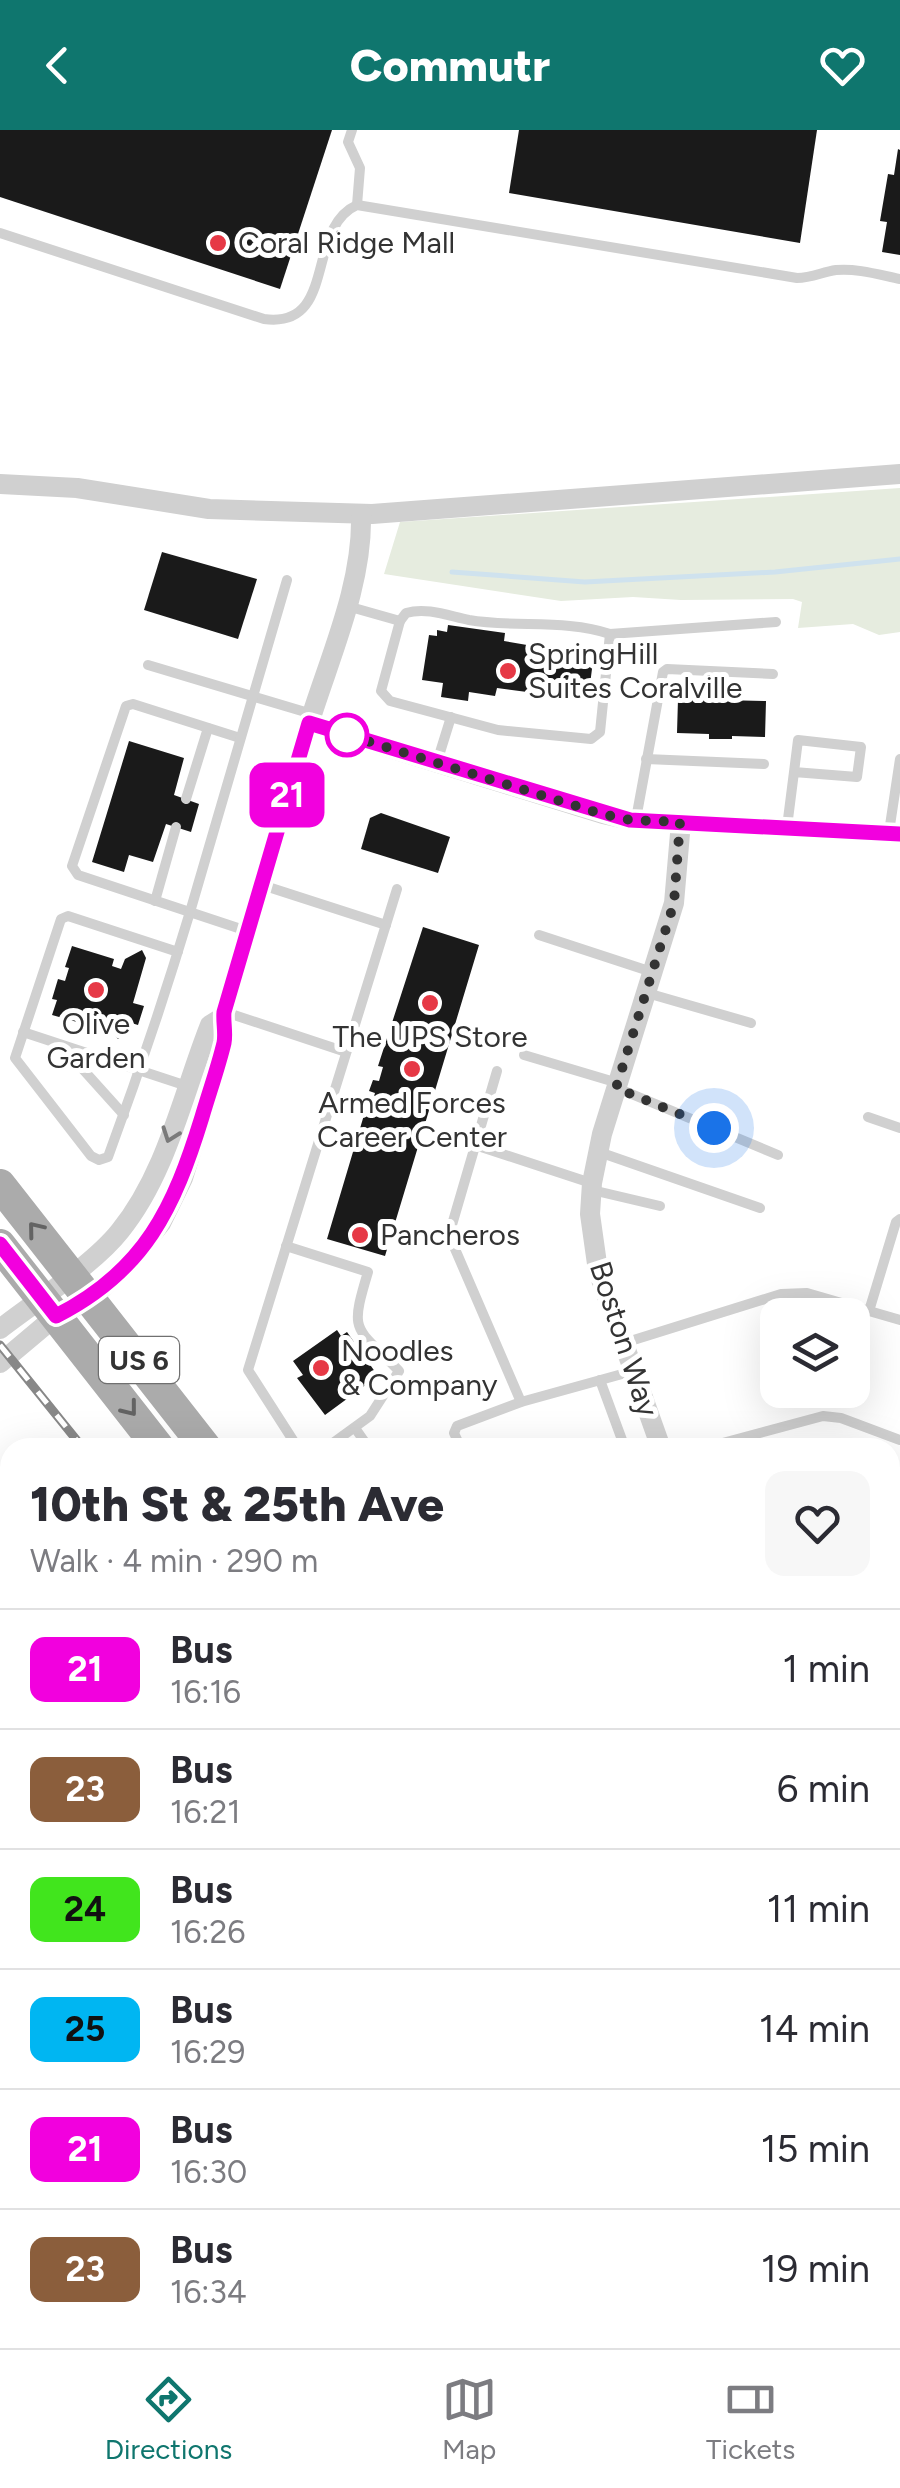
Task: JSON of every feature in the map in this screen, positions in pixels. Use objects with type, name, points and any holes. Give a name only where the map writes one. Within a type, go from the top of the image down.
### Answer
[{"type":"main road","name":"US 6","points":[[0,1185],[198,1438]]},
{"type":"main road","name":"US 6","points":[[0,1244],[152,1438]]},
{"type":"street","points":[[0,484],[76,488],[209,509],[361,514],[900,474]]},
{"type":"street","points":[[0,1329],[49,1307],[132,1259],[161,1223],[183,1178],[225,1038],[224,1014],[358,562],[361,514]]},
{"type":"street","points":[[310,718],[437,763],[602,814],[636,820],[894,833]]},
{"type":"street","name":"Boston Way","points":[[657,1438],[598,1270],[593,1244],[592,1187],[617,1086],[674,903],[680,822]]},
{"type":"street","points":[[0,1363],[49,1307],[81,1286],[141,1202],[168,1144],[210,1025],[224,1014]]},
{"type":"lane","points":[[352,130],[348,142],[360,168],[357,204]]},
{"type":"lane","points":[[0,232],[280,321],[304,310],[334,225],[345,210],[357,204],[797,278],[842,270],[900,279]]},
{"type":"lane","points":[[178,952],[64,916],[15,1058],[91,1156],[99,1160],[108,1157],[140,1071],[178,952],[190,912],[287,580]]},
{"type":"lane","points":[[346,606],[400,621]]},
{"type":"lane","points":[[610,634],[597,737],[565,738],[498,730],[390,701],[381,690],[400,621],[406,613],[428,611],[488,622],[591,629],[610,634],[776,622]]},
{"type":"lane","points":[[148,664],[310,718]]},
{"type":"lane","points":[[636,820],[663,672],[668,669],[773,674]]},
{"type":"lane","points":[[240,738],[133,704],[126,706],[72,866],[78,875],[248,932]]},
{"type":"lane","points":[[437,763],[451,717]]},
{"type":"lane","points":[[186,800],[208,728]]},
{"type":"lane","points":[[787,827],[798,740],[861,747],[857,777],[794,772]]},
{"type":"lane","points":[[646,758],[764,764]]},
{"type":"lane","points":[[894,833],[900,759]]},
{"type":"lane","points":[[155,901],[176,827]]},
{"type":"lane","points":[[261,885],[386,924]]},
{"type":"lane","points":[[292,1438],[248,1370],[397,888]]},
{"type":"lane","points":[[539,935],[652,972]]},
{"type":"lane","points":[[646,993],[751,1023]]},
{"type":"lane","points":[[224,1014],[346,1052]]},
{"type":"lane","points":[[23,1032],[186,1086]]},
{"type":"lane","points":[[60,1044],[124,1115]]},
{"type":"lane","points":[[524,1054],[617,1086],[778,1155]]},
{"type":"lane","points":[[496,1071],[448,1235],[521,1402]]},
{"type":"lane","points":[[868,1118],[900,1128]]},
{"type":"lane","points":[[475,1146],[660,1206]]},
{"type":"lane","points":[[598,1152],[760,1208]]},
{"type":"lane","points":[[870,1308],[900,1218]]},
{"type":"lane","points":[[286,1246],[368,1272],[354,1317],[358,1330],[399,1371],[370,1416],[340,1438]]},
{"type":"lane","points":[[769,1298],[782,1294],[822,1298]]},
{"type":"lane","points":[[624,1344],[760,1301]]},
{"type":"lane","points":[[870,1311],[900,1320]]},
{"type":"lane","points":[[456,1438],[457,1426],[521,1402],[634,1371]]},
{"type":"lane","points":[[600,1380],[621,1438]]},
{"type":"lane","points":[[741,1438],[823,1416],[841,1418],[895,1438]]},
{"type":"lane","points":[[355,1428],[362,1438]]},
{"type":"shaded area","points":[[900,488],[900,632],[879,635],[853,624],[798,628],[802,602],[793,599],[633,597],[561,601],[384,574],[400,522]]},
{"type":"building","name":"Coral Ridge Mall","points":[[0,130],[332,130],[280,289],[0,197]]},
{"type":"building","name":"Coral Ridge Mall","points":[[519,130],[817,130],[800,243],[509,193]]},
{"type":"building","points":[[898,149],[900,255],[882,252],[887,222],[880,221],[888,174],[894,175]]},
{"type":"building","points":[[162,552],[257,579],[238,639],[144,610]]},
{"type":"building","name":"SpringHill Suites Coralville","points":[[448,625],[505,633],[504,641],[593,661],[588,700],[497,688],[495,696],[469,692],[468,701],[441,697],[443,683],[422,680],[429,635],[437,636],[437,630],[447,632]]},
{"type":"building","points":[[678,699],[766,701],[765,737],[709,739],[709,734],[677,733]]},
{"type":"building","points":[[129,741],[184,758],[174,795],[199,804],[191,832],[166,824],[153,862],[129,855],[124,872],[92,862]]},
{"type":"building","points":[[381,813],[450,837],[438,873],[361,849],[370,818]]},
{"type":"building","points":[[423,927],[479,945],[385,1256],[327,1239],[367,1105],[371,1106],[375,1093],[369,1091],[373,1080],[379,1081],[383,1067],[378,1066]]},
{"type":"building","name":"Olive Garden","points":[[72,946],[114,959],[112,966],[121,969],[125,959],[142,950],[146,958],[133,1003],[144,1006],[138,1025],[128,1022],[128,1033],[118,1039],[111,1031],[110,1036],[80,1027],[82,1020],[78,1018],[77,1022],[52,1015],[57,1000],[52,999],[58,979],[65,981]]},
{"type":"building","points":[[337,1330],[341,1336],[347,1332],[378,1376],[325,1415],[297,1378],[303,1375],[293,1361]]},
{"type":"waterway","points":[[452,572],[585,582],[775,572],[900,559]]},
{"type":"railway","points":[[0,1345],[75,1438]]},
{"type":"bus line","name":"21","points":[[0,1244],[56,1316],[91,1298],[111,1281],[161,1223],[183,1178],[210,1091],[225,1038],[224,1012],[309,723],[630,820],[900,834]]},
{"type":"place","name":"Coral Ridge Mall","points":[[218,243]]},
{"type":"place","name":"SpringHill Suites Coralville","points":[[508,671]]},
{"type":"place","name":"Olive Garden","points":[[96,990]]},
{"type":"place","name":"The UPS Store","points":[[430,1003]]},
{"type":"place","name":"Armed Forces Career Center","points":[[412,1069]]},
{"type":"place","name":"Pancheros","points":[[360,1235]]},
{"type":"place","name":"Noodles & Company","points":[[321,1368]]},
{"type":"route","points":[[347,735],[341,733],[602,814],[630,820],[680,822],[674,903],[616,1088],[714,1128]]}]
